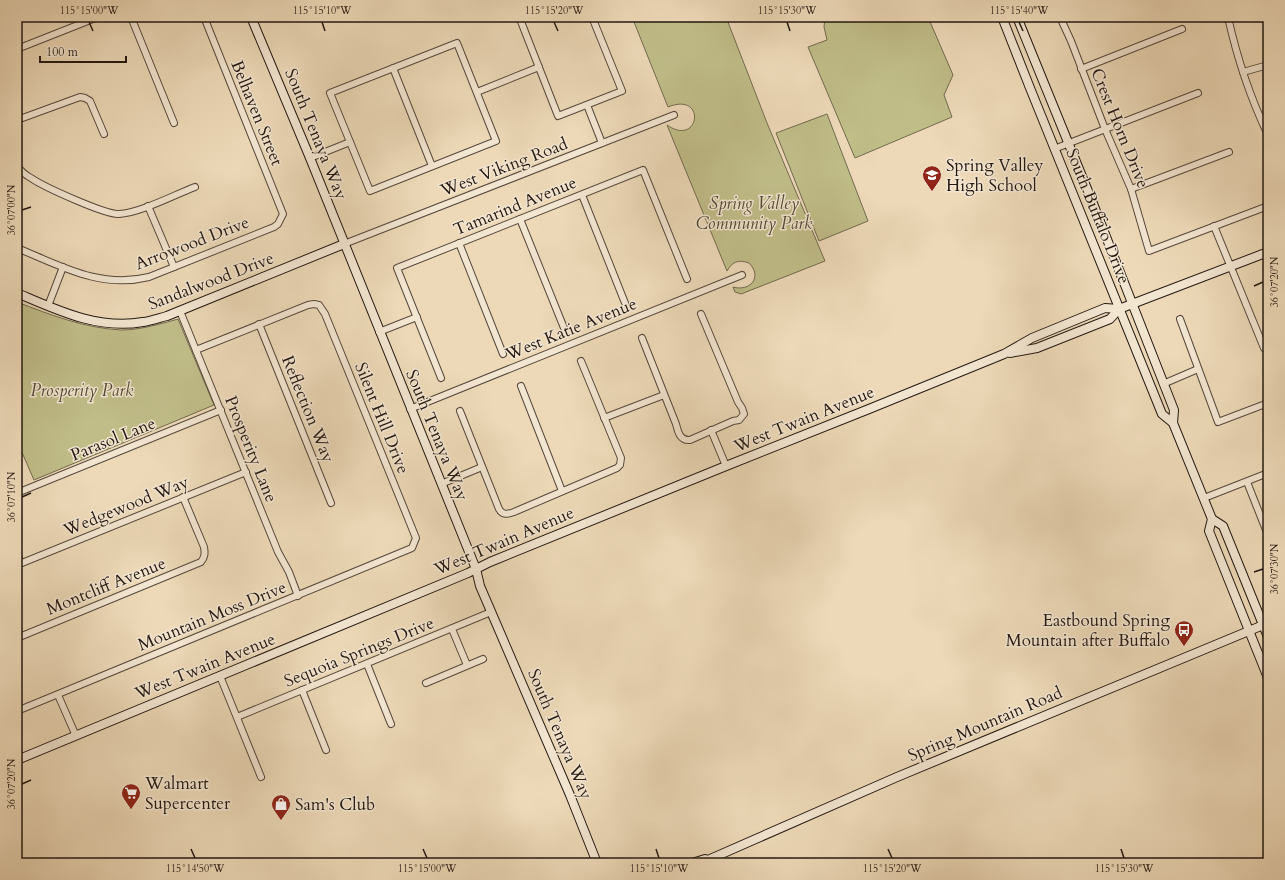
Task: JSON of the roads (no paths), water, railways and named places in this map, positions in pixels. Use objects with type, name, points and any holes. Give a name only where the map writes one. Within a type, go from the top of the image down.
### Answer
[{"type":"street","points":[[17,49],[98,17]]},
{"type":"street","points":[[131,17],[174,123]]},
{"type":"street","name":"Belhaven Street","points":[[204,17],[283,214],[282,219]]},
{"type":"street","name":"South Tenaya Way","points":[[252,17],[476,569],[480,586],[570,795],[597,863]]},
{"type":"street","points":[[522,18],[558,116],[622,91],[592,17]]},
{"type":"street","name":"South Buffalo Drive","points":[[1002,17],[1162,414],[1173,422]]},
{"type":"street","name":"South Buffalo Drive","points":[[1017,17],[1174,410],[1173,422],[1212,519],[1209,531],[1268,678]]},
{"type":"street","name":"Crest Horn Drive","points":[[1060,17],[1131,189],[1150,250],[1214,226]]},
{"type":"street","points":[[1228,17],[1243,72],[1255,108],[1268,133]]},
{"type":"street","points":[[1081,69],[1182,30]]},
{"type":"street","points":[[457,44],[496,141],[370,191],[330,93],[393,68],[457,44]]},
{"type":"street","points":[[1243,72],[1268,65]]},
{"type":"street","points":[[477,92],[539,67]]},
{"type":"street","points":[[393,68],[432,166]]},
{"type":"street","points":[[1054,149],[1198,93]]},
{"type":"street","points":[[17,120],[80,97],[90,101],[104,134]]},
{"type":"street","points":[[587,105],[602,143]]},
{"type":"street","name":"West Viking Road","points":[[344,244],[674,115]]},
{"type":"street","points":[[310,158],[350,142]]},
{"type":"street","points":[[1131,189],[1229,152]]},
{"type":"street","points":[[17,166],[29,178],[43,186],[103,210],[118,214],[133,212],[195,187]]},
{"type":"street","name":"Tamarind Avenue","points":[[417,317],[397,268],[644,170],[687,279]]},
{"type":"street","points":[[582,195],[625,303]]},
{"type":"street","points":[[148,206],[174,267]]},
{"type":"street","points":[[1264,348],[1214,226],[1268,206]]},
{"type":"street","name":"Arrowood Drive","points":[[17,248],[86,276],[112,281],[138,280],[149,278],[274,227],[282,219]]},
{"type":"street","points":[[520,219],[564,328]]},
{"type":"street","points":[[459,243],[503,354]]},
{"type":"street","name":"Sandalwood Drive","points":[[17,293],[73,316],[98,322],[121,324],[143,322],[180,311],[344,244]]},
{"type":"street","name":"West Twain Avenue","points":[[17,760],[490,562],[726,466],[1004,354],[1037,348],[1110,318],[1119,309],[1268,252]]},
{"type":"street","points":[[48,306],[64,267]]},
{"type":"street","name":"West Katie Avenue","points":[[410,409],[742,275]]},
{"type":"street","name":"Silent Hill Drive","points":[[258,324],[308,305],[319,305],[325,314],[416,538],[414,544]]},
{"type":"street","name":"Prosperity Lane","points":[[180,311],[278,552],[289,572],[298,596]]},
{"type":"street","points":[[642,338],[679,434],[686,440],[739,420],[744,414],[742,408],[738,402],[701,314]]},
{"type":"street","points":[[379,332],[417,317],[441,378]]},
{"type":"street","points":[[1180,319],[1218,422],[1268,403]]},
{"type":"street","points":[[196,350],[258,324]]},
{"type":"street","name":"Reflection Way","points":[[258,324],[331,503]]},
{"type":"street","points":[[460,411],[501,513],[507,515],[617,468],[620,465],[621,458],[581,361]]},
{"type":"street","points":[[1163,384],[1198,369]]},
{"type":"street","points":[[520,386],[562,491]]},
{"type":"street","points":[[604,418],[664,395]]},
{"type":"street","name":"Parasol Lane","points":[[17,493],[220,410]]},
{"type":"street","points":[[710,430],[726,466]]},
{"type":"street","points":[[441,484],[482,467]]},
{"type":"street","name":"Wedgewood Way","points":[[19,564],[246,472]]},
{"type":"street","points":[[1204,498],[1268,474]]},
{"type":"street","points":[[1247,482],[1268,535]]},
{"type":"street","name":"Montcliff Avenue","points":[[17,638],[201,562],[204,558],[204,546],[183,497]]},
{"type":"street","name":"South Buffalo Drive","points":[[1212,519],[1223,526],[1266,624],[1268,638]]},
{"type":"street","name":"Mountain Moss Drive","points":[[17,711],[408,551],[414,544]]},
{"type":"street","points":[[17,553],[19,564]]},
{"type":"street","name":"Sequoia Springs Drive","points":[[237,717],[491,612]]},
{"type":"street","name":"Spring Mountain Road","points":[[701,863],[904,774],[1266,624]]},
{"type":"street","points":[[452,629],[467,665]]},
{"type":"street","points":[[426,682],[482,659]]},
{"type":"street","points":[[367,664],[391,724]]},
{"type":"street","points":[[220,676],[261,777]]},
{"type":"street","points":[[302,690],[326,750]]},
{"type":"street","points":[[58,695],[76,736]]},
{"type":"street","name":"Spring Mountain Road","points":[[692,863],[715,856]]},
{"type":"place","name":"Spring Valley High School","points":[[932,192]]},
{"type":"place","name":"Eastbound Spring Mountain after Buffalo","points":[[1184,647]]},
{"type":"place","name":"Walmart Supercenter","points":[[131,810]]},
{"type":"place","name":"Sam's Club","points":[[281,821]]},
{"type":"park label","name":"Spring Valley Community Park","points":[[754,213]]},
{"type":"park label","name":"Prosperity Park","points":[[82,390]]}]
